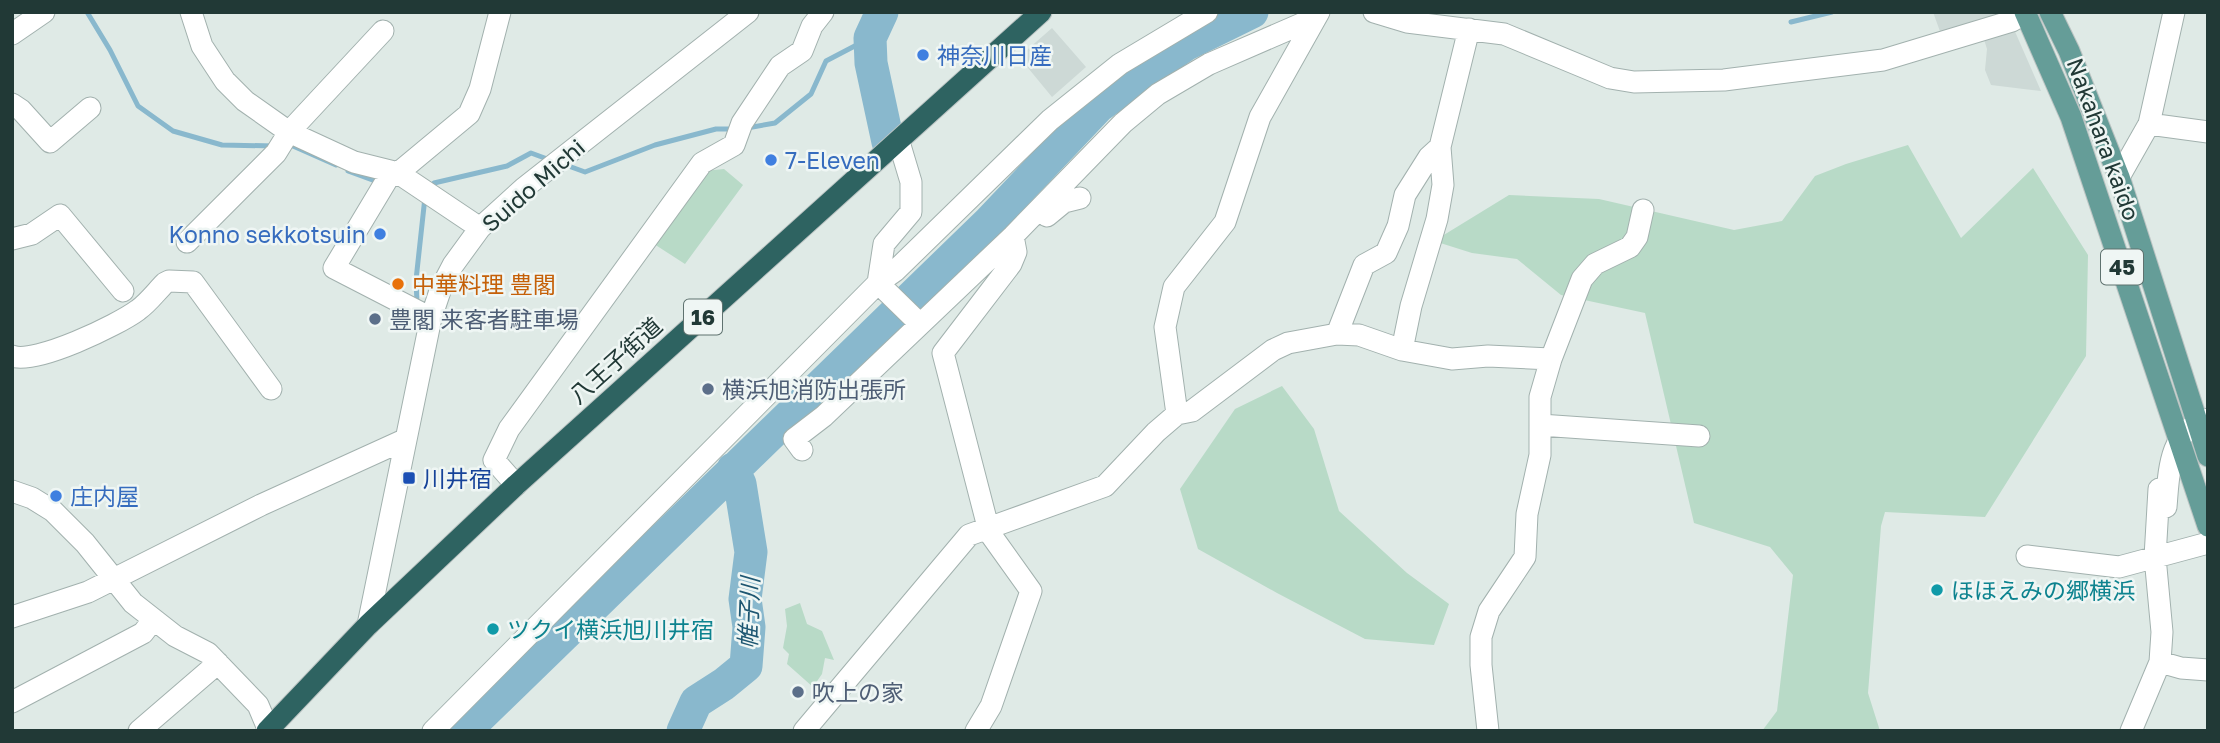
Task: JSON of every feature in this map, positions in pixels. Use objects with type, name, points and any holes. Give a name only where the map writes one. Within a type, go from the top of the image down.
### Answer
[{"type":"highway","name":"八王子街道","points":[[269,730],[368,625],[516,485],[1041,12]]},
{"type":"main road","name":"Nakahara kaido","points":[[2026,12],[2071,117],[2208,526]]},
{"type":"main road","name":"Nakahara kaido","points":[[2050,12],[2119,177],[2202,421],[2208,456]]},
{"type":"street","points":[[12,34],[44,12]]},
{"type":"street","points":[[191,12],[202,46],[225,81],[245,101],[289,132],[354,162],[398,173],[480,228]]},
{"type":"street","points":[[430,318],[334,268],[387,178],[398,173],[469,114],[480,89],[500,12]]},
{"type":"street","name":"Suido Michi","points":[[368,625],[430,318],[453,265],[480,228],[524,188],[748,12]]},
{"type":"street","points":[[516,485],[494,460],[509,429],[702,163],[734,145],[742,123],[780,66],[802,51],[813,26],[823,12]]},
{"type":"street","points":[[433,731],[1050,120],[1120,64],[1207,12]]},
{"type":"street","points":[[1374,12],[1407,22],[1504,34],[1610,78],[1634,82],[1724,80],[1884,60],[2012,21],[2026,12]]},
{"type":"street","points":[[2119,177],[2149,124],[2174,12]]},
{"type":"street","points":[[802,450],[794,439],[824,416],[918,321],[1016,233],[1123,123],[1158,94],[1209,64],[1317,15]]},
{"type":"street","points":[[1177,414],[1165,327],[1174,287],[1226,222],[1259,117],[1317,15]]},
{"type":"street","points":[[1402,350],[1411,306],[1437,219],[1443,185],[1440,147],[1469,29]]},
{"type":"street","points":[[187,242],[276,153],[289,132],[383,31]]},
{"type":"street","points":[[12,104],[21,110],[50,142],[90,108]]},
{"type":"street","points":[[2149,124],[2208,132]]},
{"type":"street","points":[[899,142],[911,183],[911,212],[884,244],[883,288],[918,321]]},
{"type":"street","points":[[1337,334],[1364,265],[1386,253],[1398,226],[1405,195],[1429,157],[1440,147]]},
{"type":"street","points":[[1016,233],[1031,231],[1063,202],[1080,198]]},
{"type":"street","points":[[1488,731],[1481,637],[1489,611],[1525,556],[1527,514],[1539,455],[1540,397],[1551,359],[1582,279],[1595,264],[1630,247],[1637,237],[1643,210]]},
{"type":"street","points":[[12,239],[32,234],[60,215],[123,291]]},
{"type":"street","points":[[976,731],[991,706],[1031,591],[987,528],[943,353],[1011,264],[1016,252],[1016,233]]},
{"type":"street","points":[[12,356],[33,356],[82,341],[138,310],[165,283],[193,282],[271,388]]},
{"type":"street","points":[[804,731],[969,536],[1105,486],[1156,432],[1177,414],[1192,411],[1273,350],[1288,343],[1337,334],[1359,335],[1402,350],[1452,359],[1488,356],[1551,359]]},
{"type":"street","points":[[2158,556],[2169,466],[2179,437],[2202,421]]},
{"type":"street","points":[[1540,425],[1699,436]]},
{"type":"street","points":[[12,617],[116,580],[261,505],[404,440]]},
{"type":"street","points":[[2131,731],[2160,662],[2162,632],[2158,489]]},
{"type":"street","points":[[12,491],[32,498],[52,511],[85,543],[133,603],[175,636],[208,653],[258,705],[269,730]]},
{"type":"street","points":[[2027,556],[2119,568],[2208,543]]},
{"type":"street","points":[[12,702],[143,632],[153,620]]},
{"type":"street","points":[[2160,662],[2182,668],[2208,670]]},
{"type":"street","points":[[139,731],[218,663]]},
{"type":"shaded area","points":[[1933,12],[2005,12],[1942,37]]},
{"type":"shaded area","points":[[2013,27],[2041,91],[1991,85],[1985,70],[1987,49],[1983,36]]},
{"type":"shaded area","points":[[1052,28],[1086,67],[1052,97],[1019,57]]},
{"type":"green space","points":[[1908,145],[1961,238],[2033,168],[2088,255],[2086,356],[1985,517],[1885,512],[1881,526],[1868,693],[1880,731],[1762,731],[1777,711],[1793,575],[1770,547],[1694,523],[1645,313],[1561,295],[1517,259],[1472,253],[1434,241],[1509,195],[1599,199],[1734,230],[1782,221],[1815,176]]},
{"type":"green space","points":[[724,169],[743,185],[685,264],[654,244],[704,171]]},
{"type":"green space","points":[[1282,386],[1314,429],[1339,511],[1407,573],[1449,604],[1434,645],[1365,639],[1198,549],[1180,489],[1235,409]]},
{"type":"green space","points":[[800,603],[807,624],[822,631],[834,660],[825,658],[822,674],[813,687],[787,664],[789,654],[783,648],[787,626],[785,609]]},
{"type":"waterway","points":[[87,12],[138,106],[173,131],[222,145],[274,146]]},
{"type":"waterway","points":[[882,12],[870,38],[871,63],[888,142]]},
{"type":"waterway","points":[[465,731],[989,222],[1099,106],[1185,45],[1252,12]]},
{"type":"waterway","points":[[1791,22],[1832,12]]},
{"type":"waterway","points":[[747,128],[775,123],[811,94],[826,61],[870,38]]},
{"type":"waterway","points":[[563,164],[585,172],[655,145],[716,129],[734,129]]},
{"type":"waterway","points":[[287,146],[293,146],[336,165]]},
{"type":"waterway","points":[[430,189],[434,183],[507,166],[531,153],[550,160]]},
{"type":"waterway","points":[[348,171],[378,182]]},
{"type":"waterway","points":[[417,303],[416,280],[425,197]]},
{"type":"waterway","name":"帷子川","points":[[683,731],[696,702],[746,666],[749,627],[745,599],[751,552],[740,484],[733,469]]},
{"type":"place","name":"神奈川日産","points":[[923,55]]},
{"type":"place","name":"7-Eleven","points":[[771,160]]},
{"type":"place","name":"Konno sekkotsuin","points":[[380,234]]},
{"type":"place","name":"中華料理 豊閣","points":[[398,284]]},
{"type":"place","name":"豊閣 来客者駐車場","points":[[375,319]]},
{"type":"place","name":"横浜旭消防出張所","points":[[708,389]]},
{"type":"place","name":"川井宿","points":[[409,478]]},
{"type":"place","name":"庄内屋","points":[[56,496]]},
{"type":"place","name":"ほほえみの郷横浜","points":[[1937,590]]},
{"type":"place","name":"ツクイ横浜旭川井宿","points":[[493,629]]},
{"type":"place","name":"吹上の家","points":[[798,692]]}]
